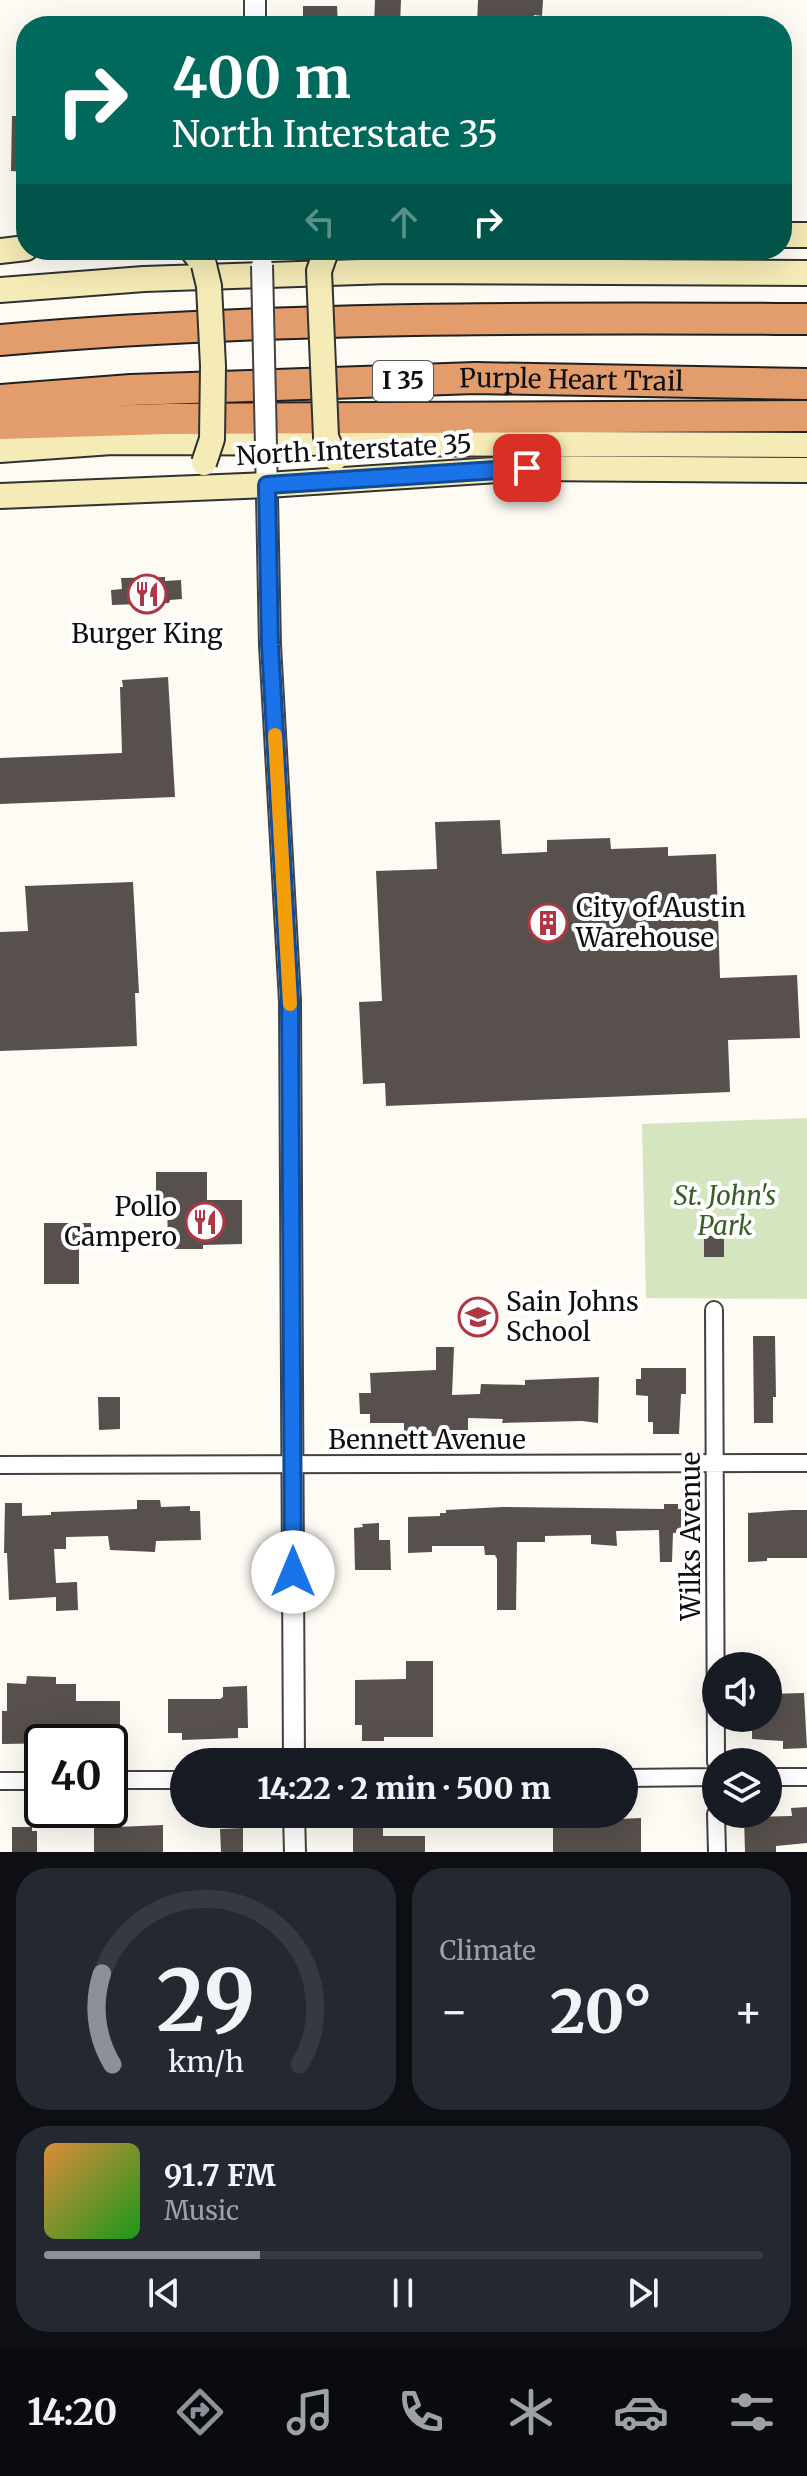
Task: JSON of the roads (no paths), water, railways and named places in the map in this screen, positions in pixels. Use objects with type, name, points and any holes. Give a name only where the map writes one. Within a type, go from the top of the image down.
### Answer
[{"type":"highway","points":[[0,340],[199,325],[390,319],[807,319]]},
{"type":"highway","name":"Purple Heart Trail","points":[[0,400],[131,390],[475,378],[807,384]]},
{"type":"highway","points":[[0,424],[166,419],[807,416]]},
{"type":"main road","points":[[169,488],[204,463],[212,439],[213,366],[209,286],[199,260]]},
{"type":"main road","points":[[324,260],[319,271],[326,437],[335,458],[357,478]]},
{"type":"main road","points":[[0,290],[144,279],[389,271],[807,273]]},
{"type":"main road","points":[[0,450],[112,442],[807,445]]},
{"type":"main road","name":"North Interstate 35","points":[[0,496],[267,485],[527,468],[807,470]]},
{"type":"street","points":[[262,260],[270,645],[290,1001],[294,1748]]},
{"type":"street","name":"Wilks Avenue","points":[[714,1310],[716,1748]]},
{"type":"street","name":"Bennett Avenue","points":[[0,1465],[807,1463]]},
{"type":"street","points":[[638,1778],[702,1777]]},
{"type":"street","points":[[782,1777],[807,1777]]},
{"type":"street","points":[[128,1780],[170,1780]]},
{"type":"street","points":[[0,1781],[24,1781]]},
{"type":"street","points":[[294,1828],[295,1852]]},
{"type":"street","points":[[716,1828],[717,1852]]},
{"type":"place","name":"Burger King","points":[[147,594]]},
{"type":"place","name":"City of Austin Warehouse","points":[[548,923]]},
{"type":"place","name":"Pollo Campero","points":[[205,1222]]},
{"type":"place","name":"Sain Johns School","points":[[478,1317]]},
{"type":"park label","name":"St. John's Park","points":[[725,1211]]}]
